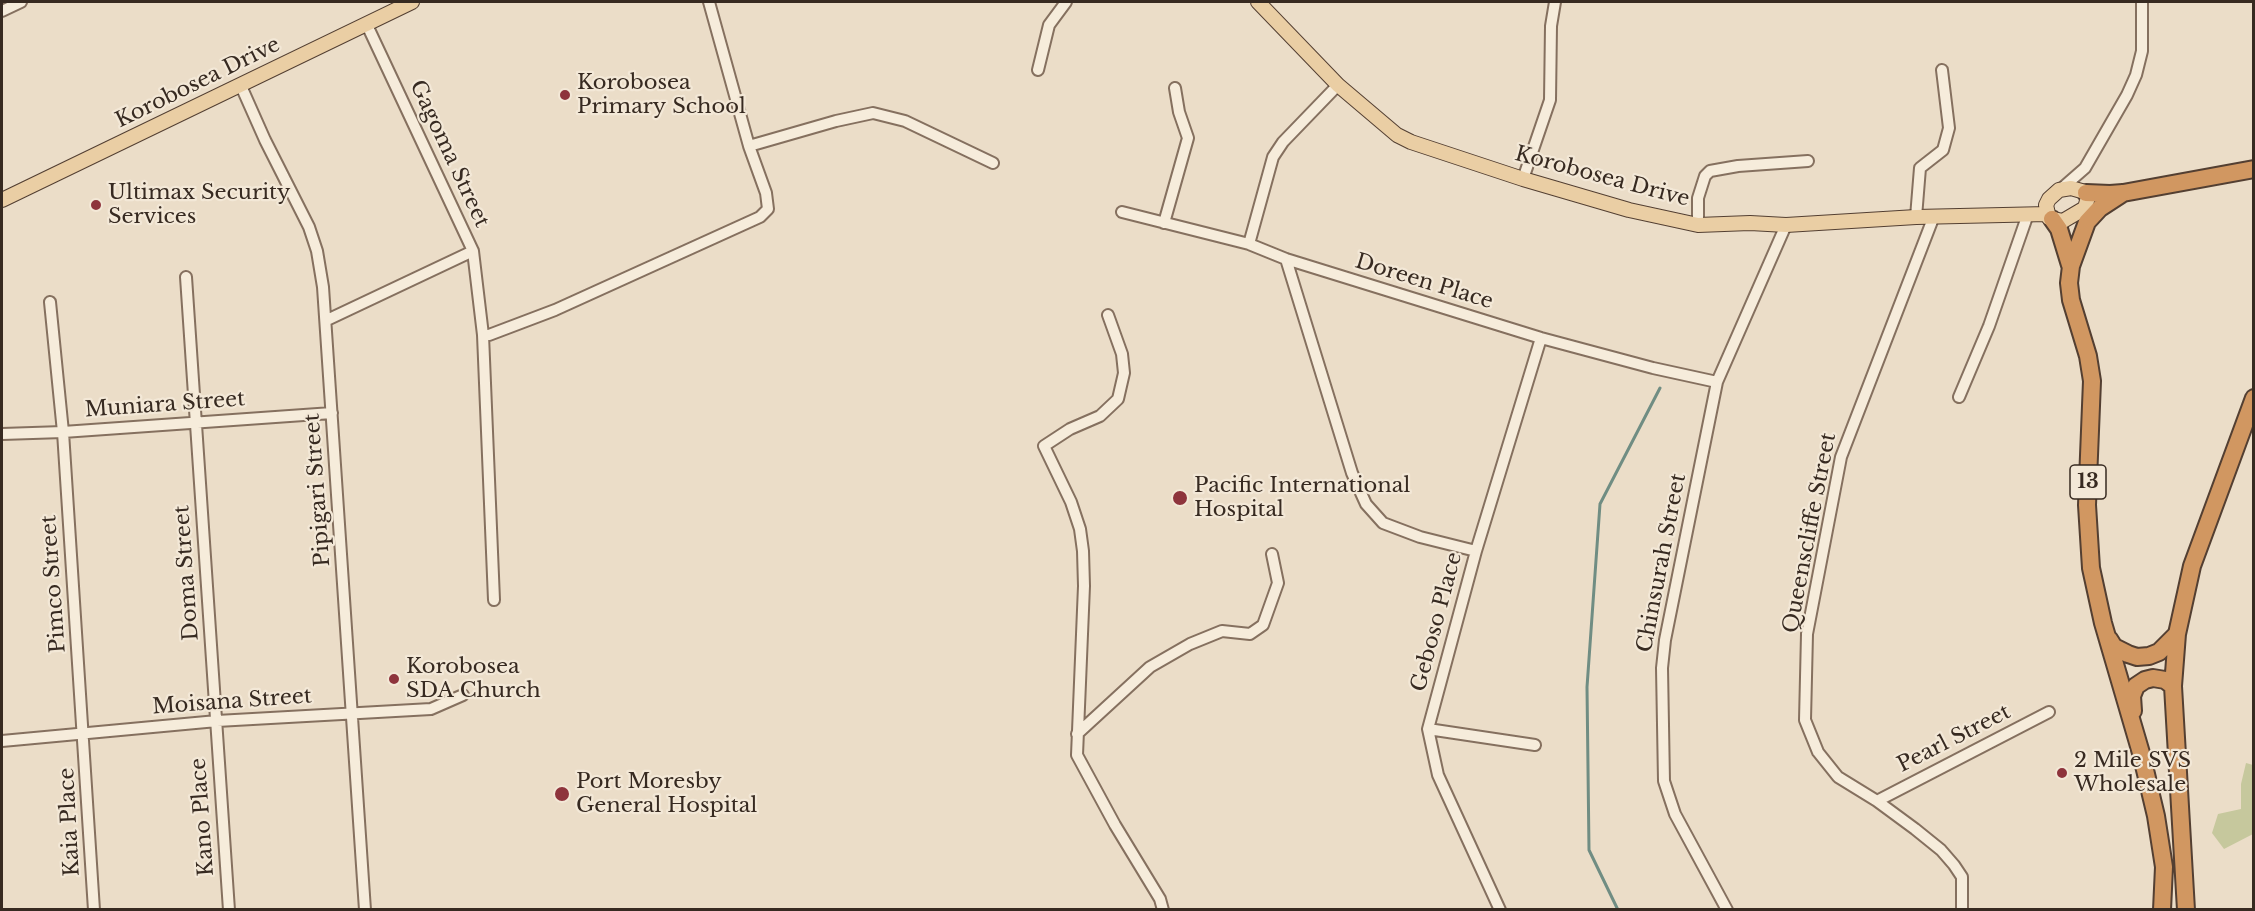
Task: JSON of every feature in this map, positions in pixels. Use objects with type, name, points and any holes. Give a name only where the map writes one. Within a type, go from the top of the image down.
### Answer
[{"type":"highway","name":"13","points":[[2162,909],[2164,867],[2156,816],[2141,753],[2107,637],[2091,568],[2086,505],[2092,381],[2088,356],[2071,300],[2069,283],[2071,266],[2081,233],[2087,222],[2100,208],[2123,193],[2253,169]]},
{"type":"highway","points":[[2085,192],[2110,195],[2123,193]]},
{"type":"highway","points":[[2050,217],[2059,229],[2071,266]]},
{"type":"highway","points":[[2186,909],[2173,686],[2177,634],[2192,566],[2253,398]]},
{"type":"highway","points":[[2107,637],[2114,647],[2128,654],[2149,657],[2159,652],[2177,634]]},
{"type":"highway","points":[[2141,753],[2141,739],[2132,706],[2132,696],[2136,686],[2153,678],[2165,680],[2173,686]]},
{"type":"main road","name":"Korobosea Drive","points":[[2,200],[412,2]]},
{"type":"main road","name":"Korobosea Drive","points":[[1258,2],[1338,85],[1397,135],[1411,142],[1523,179],[1629,210],[1698,225],[1750,223],[1786,225],[1934,216],[2029,214],[2050,217]]},
{"type":"main road","points":[[2029,214],[2054,195],[2071,188],[2085,192],[2088,197],[2085,208],[2063,221],[2050,217],[2046,205],[2054,195]]},
{"type":"street","points":[[2,11],[21,2]]},
{"type":"street","points":[[483,335],[507,329],[555,310],[735,230],[760,217],[768,209],[766,193],[749,146],[709,2]]},
{"type":"street","points":[[1038,70],[1049,25],[1066,2]]},
{"type":"street","points":[[1523,179],[1550,100],[1551,26],[1555,2]]},
{"type":"street","points":[[2085,192],[2083,178],[2085,168],[2136,75],[2142,51],[2142,2]]},
{"type":"street","name":"Gagoma Street","points":[[327,320],[473,251],[367,25]]},
{"type":"street","points":[[1916,217],[1920,168],[1943,150],[1949,129],[1942,70]]},
{"type":"street","points":[[1249,244],[1273,157],[1283,142],[1338,85]]},
{"type":"street","name":"Pipigari Street","points":[[241,86],[265,140],[309,227],[317,251],[327,320],[365,909]]},
{"type":"street","points":[[1164,223],[1188,138],[1179,112],[1175,88]]},
{"type":"street","points":[[749,146],[873,113],[905,121],[993,163]]},
{"type":"street","points":[[1698,225],[1698,198],[1705,176],[1710,171],[1738,166],[1808,161]]},
{"type":"street","points":[[2054,195],[2085,168]]},
{"type":"street","name":"Doreen Place","points":[[1122,212],[1249,244],[1286,259],[1541,338],[1653,368],[1717,382]]},
{"type":"street","points":[[1959,397],[1989,326],[2029,214]]},
{"type":"street","name":"Queenscliffe Street","points":[[1934,216],[1841,457],[1807,634],[1805,720],[1818,752],[1838,777],[1877,801],[1941,850],[1954,864],[1962,877],[1962,909]]},
{"type":"street","name":"Chinsurah Street","points":[[1727,909],[1675,814],[1664,781],[1662,668],[1665,640],[1717,382],[1786,225]]},
{"type":"street","points":[[473,251],[483,335],[494,600]]},
{"type":"street","points":[[1286,259],[1352,473],[1366,504],[1383,523],[1420,537],[1476,551]]},
{"type":"street","name":"Doma Street","points":[[186,277],[217,721]]},
{"type":"street","name":"Pimco Street","points":[[50,302],[63,432],[84,733]]},
{"type":"street","points":[[1108,315],[1122,354],[1124,373],[1118,399],[1100,416],[1070,429],[1044,446],[1071,502],[1080,529],[1083,551],[1084,586],[1077,754],[1115,825],[1160,899],[1163,909]]},
{"type":"street","name":"Geboso Place","points":[[1500,909],[1438,775],[1428,729],[1476,551],[1541,338]]},
{"type":"street","name":"Muniara Street","points":[[2,434],[63,432],[332,413]]},
{"type":"street","points":[[1077,734],[1150,667],[1190,644],[1222,631],[1250,634],[1263,625],[1278,583],[1272,554]]},
{"type":"street","name":"Moisana Street","points":[[2,741],[217,721],[431,709],[463,695]]},
{"type":"street","name":"Pearl Street","points":[[1877,801],[2049,712]]},
{"type":"street","name":"Kano Place","points":[[217,721],[228,909]]},
{"type":"street","points":[[1428,729],[1536,745]]},
{"type":"street","name":"Kaia Place","points":[[84,733],[94,909]]},
{"type":"green space","points":[[2246,763],[2253,765],[2253,834],[2224,849],[2212,833],[2218,814],[2241,809],[2241,784]]},
{"type":"waterway","points":[[1618,910],[1589,850],[1587,687],[1600,504],[1660,388]]},
{"type":"place","name":"Korobosea Primary School","points":[[565,95]]},
{"type":"place","name":"Ultimax Security Services","points":[[96,205]]},
{"type":"place","name":"Pacific International Hospital","points":[[1180,498]]},
{"type":"place","name":"Korobosea SDA Church","points":[[394,679]]},
{"type":"place","name":"2 Mile SVS Wholesale","points":[[2062,773]]},
{"type":"place","name":"Port Moresby General Hospital","points":[[562,794]]}]
